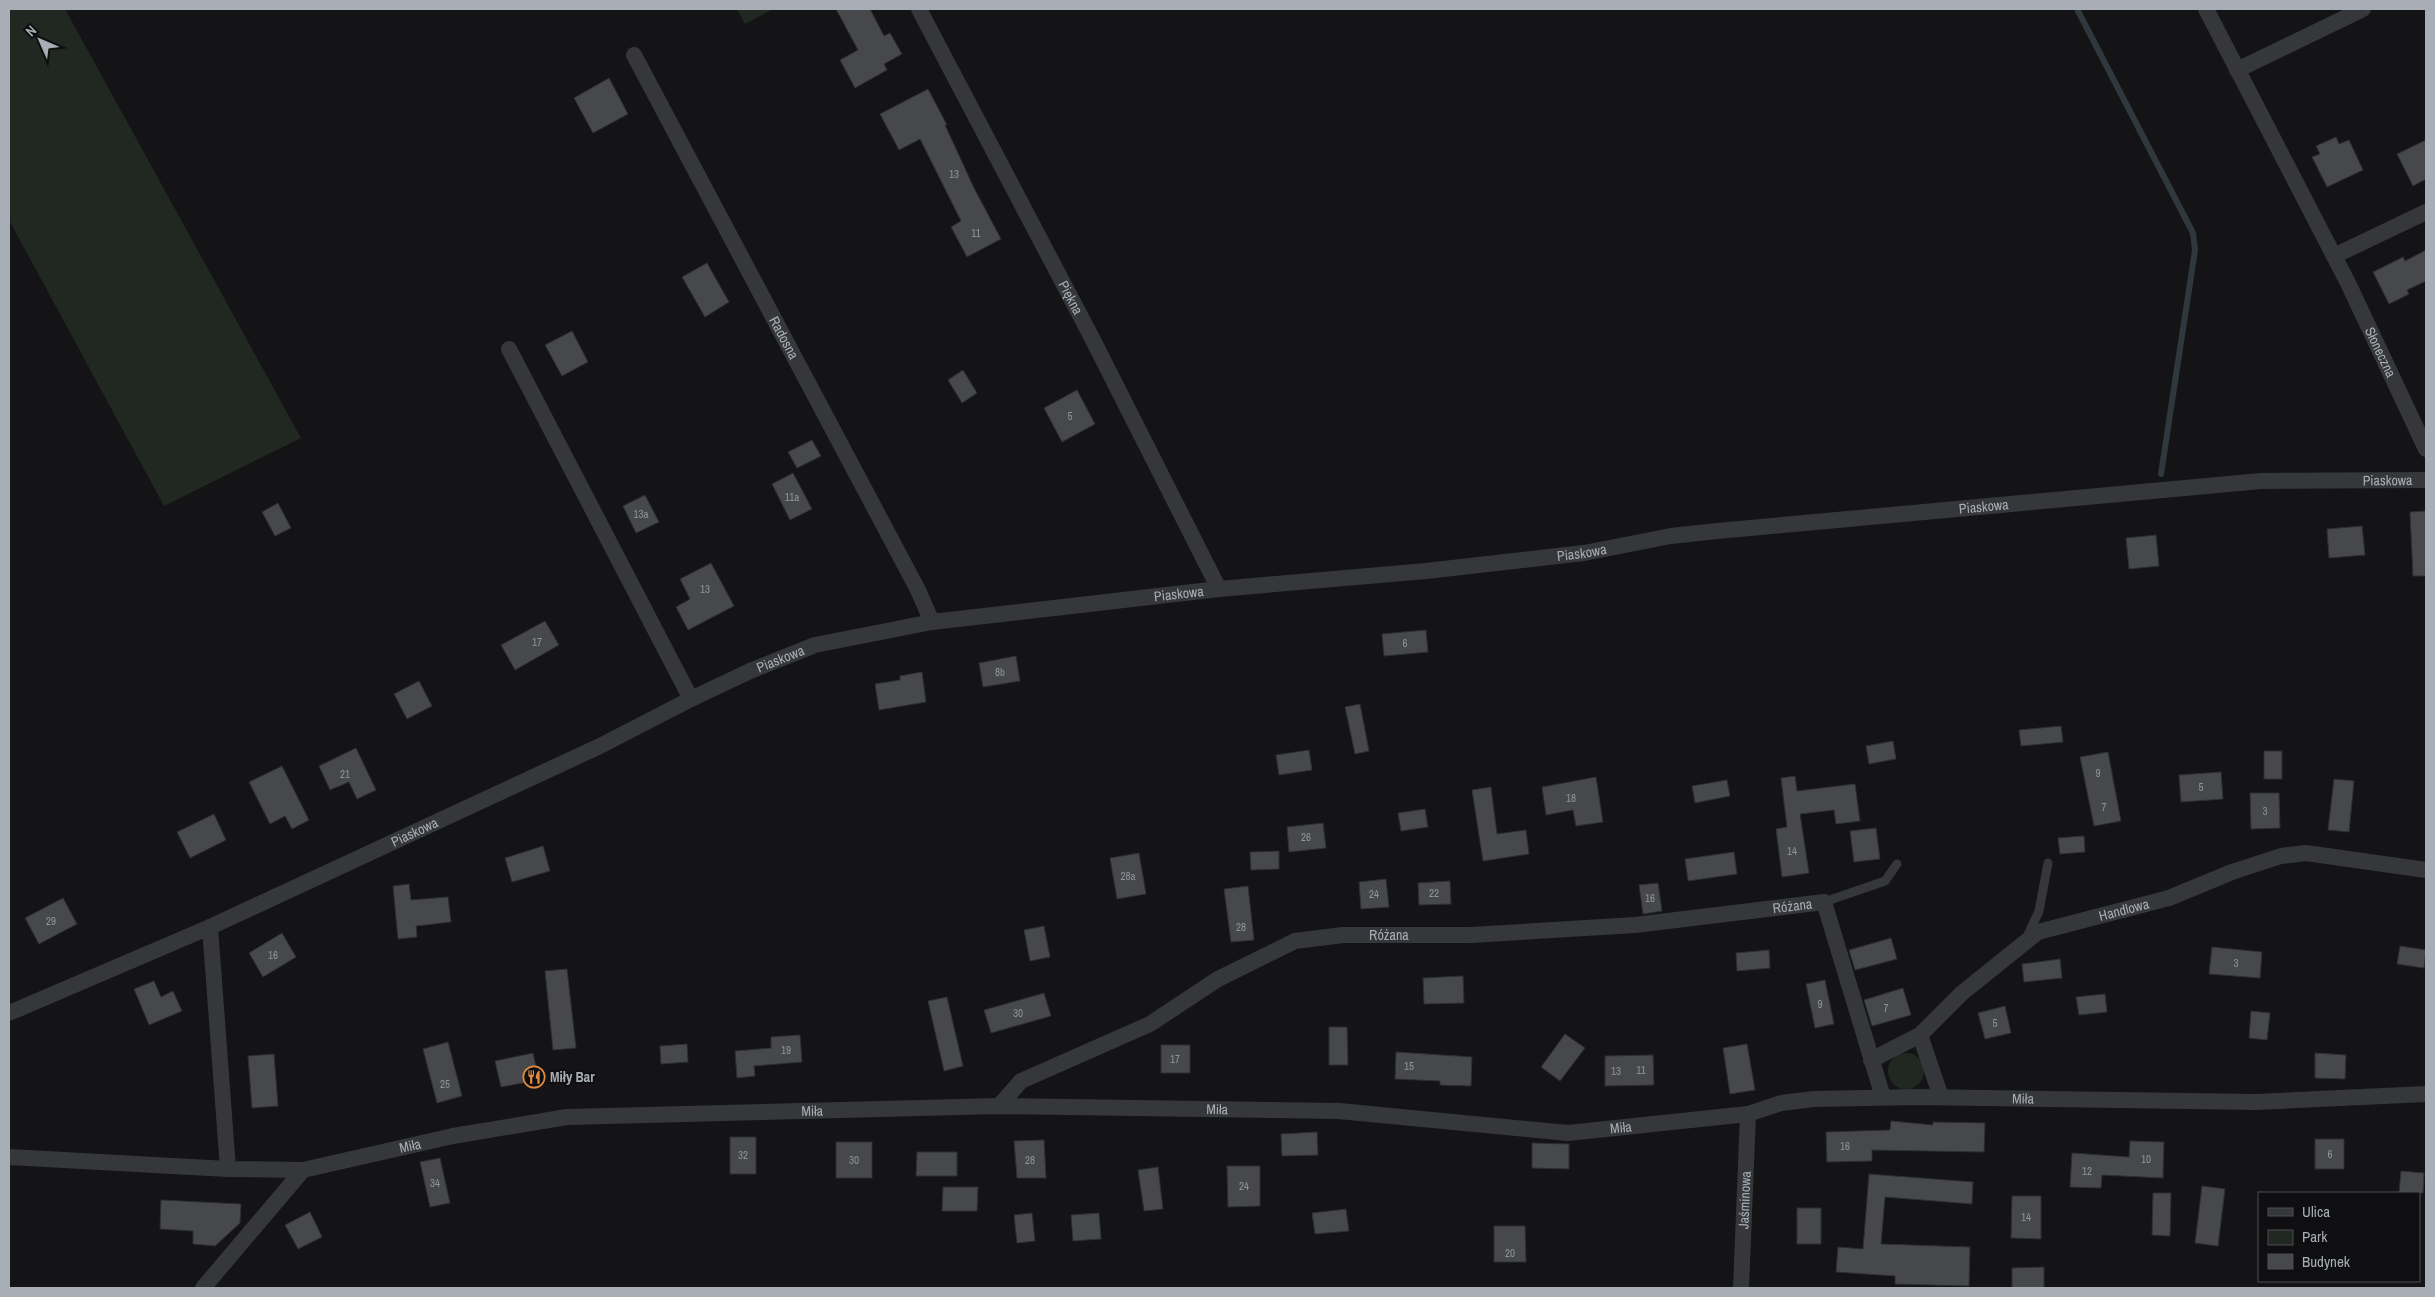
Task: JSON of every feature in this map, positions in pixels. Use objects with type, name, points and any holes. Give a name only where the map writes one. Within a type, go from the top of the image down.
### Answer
[{"type":"street","name":"Piękna","points":[[919,9],[1128,407],[1219,589]]},
{"type":"street","name":"Słoneczna","points":[[2206,9],[2334,256],[2426,448]]},
{"type":"street","points":[[2237,70],[2363,9]]},
{"type":"street","name":"Radosna","points":[[634,55],[913,582],[932,622]]},
{"type":"street","points":[[2334,256],[2426,212]]},
{"type":"street","points":[[509,349],[691,698]]},
{"type":"street","name":"Piaskowa","points":[[9,1013],[210,927],[600,746],[691,698],[750,671],[816,646],[932,622],[1219,589],[1426,571],[1584,553],[1671,536],[1717,531],[2261,481],[2426,480]]},
{"type":"street","name":"Handlowa","points":[[1920,1036],[1962,993],[2038,932],[2170,898],[2232,872],[2281,856],[2306,853],[2426,870]]},
{"type":"street","name":"Różana","points":[[999,1106],[1021,1080],[1150,1024],[1218,979],[1295,941],[1343,935],[1471,935],[1636,926],[1824,902],[1883,1098]]},
{"type":"street","points":[[210,927],[228,1169]]},
{"type":"street","points":[[1871,1060],[1920,1036],[1941,1098]]},
{"type":"street","name":"Miła","points":[[9,1157],[228,1169],[303,1170],[453,1136],[567,1117],[999,1106],[1339,1111],[1568,1133],[1748,1114],[1782,1103],[1814,1099],[1941,1098],[2256,1102],[2426,1094]]},
{"type":"street","name":"Jaśminowa","points":[[1741,1288],[1748,1114]]},
{"type":"street","points":[[203,1288],[303,1170]]},
{"type":"lane","points":[[2025,942],[2039,911],[2048,863]]},
{"type":"lane","name":"Różana","points":[[1824,902],[1885,881],[1896,864]]},
{"type":"green space","points":[[9,9],[65,9],[301,438],[164,506],[9,220]]},
{"type":"green space","points":[[737,9],[773,9],[745,24]]},
{"type":"green space","points":[[1906,1053],[1913,1054],[1919,1058],[1923,1064],[1923,1078],[1919,1084],[1913,1088],[1906,1089],[1899,1088],[1893,1084],[1889,1078],[1888,1071],[1889,1064],[1893,1058],[1899,1054]]},
{"type":"building","points":[[836,9],[870,9],[884,36],[890,33],[902,54],[884,64],[887,70],[855,88],[840,60],[858,50]]},
{"type":"building","points":[[609,78],[628,114],[593,133],[574,98]]},
{"type":"building","points":[[928,89],[947,125],[945,125],[974,188],[1001,239],[967,257],[951,227],[961,221],[920,139],[899,150],[880,114]]},
{"type":"building","points":[[2336,137],[2339,144],[2349,140],[2363,170],[2327,187],[2312,157],[2320,154],[2316,146]]},
{"type":"building","points":[[2426,140],[2426,179],[2413,186],[2397,154]]},
{"type":"building","points":[[2426,250],[2426,281],[2407,290],[2409,294],[2389,304],[2373,272],[2403,257],[2405,261]]},
{"type":"building","points":[[707,263],[729,302],[705,317],[682,277]]},
{"type":"building","points":[[572,331],[588,362],[562,376],[545,345]]},
{"type":"building","points":[[963,370],[977,393],[962,403],[948,380]]},
{"type":"building","points":[[1077,390],[1095,424],[1062,442],[1044,408]]},
{"type":"building","points":[[812,440],[821,456],[797,468],[788,452]]},
{"type":"building","points":[[793,473],[812,509],[790,520],[772,484]]},
{"type":"building","points":[[645,495],[659,522],[636,533],[623,506]]},
{"type":"building","points":[[278,503],[291,528],[275,536],[262,512]]},
{"type":"building","points":[[2426,511],[2426,576],[2413,576],[2410,512]]},
{"type":"building","points":[[2362,526],[2365,555],[2329,558],[2327,529]]},
{"type":"building","points":[[2156,535],[2159,566],[2129,569],[2126,538]]},
{"type":"building","points":[[711,563],[734,606],[688,630],[676,607],[690,599],[680,579]]},
{"type":"building","points":[[545,621],[559,645],[515,670],[501,645]]},
{"type":"building","points":[[1426,630],[1428,652],[1384,656],[1382,634]]},
{"type":"building","points":[[1016,656],[1020,681],[983,687],[979,663]]},
{"type":"building","points":[[922,672],[926,702],[879,710],[875,684],[900,680],[900,676]]},
{"type":"building","points":[[419,681],[432,706],[407,719],[394,694]]},
{"type":"building","points":[[1360,704],[1369,751],[1355,754],[1345,707]]},
{"type":"building","points":[[2061,726],[2063,742],[2021,746],[2019,730]]},
{"type":"building","points":[[1893,741],[1896,759],[1869,764],[1866,746]]},
{"type":"building","points":[[356,748],[376,790],[357,799],[349,782],[330,790],[319,766]]},
{"type":"building","points":[[1309,750],[1312,770],[1279,775],[1276,755]]},
{"type":"building","points":[[2264,751],[2282,751],[2282,779],[2264,779]]},
{"type":"building","points":[[2108,752],[2121,821],[2094,826],[2080,757]]},
{"type":"building","points":[[282,766],[309,820],[292,829],[285,816],[270,824],[249,782]]},
{"type":"building","points":[[2221,772],[2223,799],[2181,802],[2179,775]]},
{"type":"building","points":[[1795,776],[1797,791],[1855,784],[1860,821],[1836,824],[1834,810],[1800,814],[1809,873],[1782,877],[1776,829],[1787,827],[1781,778]]},
{"type":"building","points":[[1596,777],[1603,822],[1576,826],[1573,810],[1546,815],[1542,787]]},
{"type":"building","points":[[2334,779],[2354,781],[2349,832],[2328,830]]},
{"type":"building","points":[[1727,780],[1730,796],[1695,803],[1692,786]]},
{"type":"building","points":[[1491,787],[1497,834],[1526,830],[1529,854],[1483,861],[1472,790]]},
{"type":"building","points":[[2250,793],[2279,793],[2280,828],[2251,829]]},
{"type":"building","points":[[1425,809],[1428,827],[1401,831],[1398,813]]},
{"type":"building","points":[[214,814],[226,840],[190,858],[177,832]]},
{"type":"building","points":[[1323,823],[1326,848],[1289,852],[1287,827]]},
{"type":"building","points":[[1876,828],[1880,859],[1854,862],[1850,831]]},
{"type":"building","points":[[2084,836],[2085,852],[2060,854],[2058,838]]},
{"type":"building","points":[[543,846],[550,871],[512,882],[505,858]]},
{"type":"building","points":[[1279,851],[1279,869],[1251,870],[1250,852]]},
{"type":"building","points":[[1734,852],[1737,874],[1688,881],[1685,859]]},
{"type":"building","points":[[1139,853],[1146,894],[1117,899],[1110,858]]},
{"type":"building","points":[[1386,879],[1389,907],[1361,909],[1359,882]]},
{"type":"building","points":[[1450,881],[1451,904],[1419,905],[1418,883]]},
{"type":"building","points":[[1658,883],[1662,911],[1643,914],[1639,885]]},
{"type":"building","points":[[409,884],[411,900],[448,897],[451,922],[416,926],[417,937],[398,939],[393,886]]},
{"type":"building","points":[[1248,886],[1254,940],[1231,942],[1224,889]]},
{"type":"building","points":[[63,898],[77,924],[39,944],[25,918]]},
{"type":"building","points":[[1044,926],[1050,957],[1030,961],[1024,930]]},
{"type":"building","points":[[282,933],[296,957],[263,977],[249,953]]},
{"type":"building","points":[[1891,938],[1897,959],[1855,970],[1849,950]]},
{"type":"building","points":[[2400,946],[2426,950],[2424,968],[2397,964]]},
{"type":"building","points":[[2212,947],[2262,952],[2260,978],[2209,974]]},
{"type":"building","points":[[1769,950],[1770,968],[1737,971],[1736,953]]},
{"type":"building","points":[[2060,959],[2062,978],[2024,982],[2022,964]]},
{"type":"building","points":[[567,969],[576,1048],[553,1050],[545,971]]},
{"type":"building","points":[[1463,976],[1464,1003],[1424,1004],[1423,978]]},
{"type":"building","points":[[1825,980],[1834,1024],[1815,1028],[1806,984]]},
{"type":"building","points":[[154,981],[161,997],[173,991],[182,1011],[149,1025],[134,989]]},
{"type":"building","points":[[1903,988],[1911,1015],[1872,1026],[1864,1000]]},
{"type":"building","points":[[1044,993],[1051,1016],[991,1033],[984,1010]]},
{"type":"building","points":[[2105,994],[2107,1012],[2079,1015],[2076,997]]},
{"type":"building","points":[[947,997],[963,1066],[944,1071],[928,1001]]},
{"type":"building","points":[[2005,1006],[2011,1033],[1985,1039],[1978,1013]]},
{"type":"building","points":[[2251,1011],[2270,1013],[2267,1040],[2249,1038]]},
{"type":"building","points":[[1329,1027],[1347,1027],[1348,1065],[1329,1065]]},
{"type":"building","points":[[1565,1034],[1585,1048],[1560,1081],[1541,1067]]},
{"type":"building","points":[[800,1035],[802,1062],[754,1066],[755,1076],[737,1078],[735,1051],[771,1048],[771,1037]]},
{"type":"building","points":[[448,1042],[462,1096],[437,1103],[423,1049]]},
{"type":"building","points":[[687,1044],[688,1062],[661,1064],[660,1046]]},
{"type":"building","points":[[1747,1044],[1755,1090],[1730,1094],[1723,1048]]},
{"type":"building","points":[[1161,1045],[1190,1045],[1190,1073],[1161,1073]]},
{"type":"building","points":[[1396,1052],[1472,1057],[1471,1086],[1440,1085],[1440,1081],[1395,1079]]},
{"type":"building","points":[[533,1053],[539,1080],[501,1087],[495,1061]]},
{"type":"building","points":[[2315,1053],[2346,1055],[2345,1079],[2315,1078]]},
{"type":"building","points":[[274,1054],[278,1106],[252,1108],[248,1056]]},
{"type":"building","points":[[1653,1055],[1654,1085],[1605,1086],[1605,1056]]},
{"type":"building","points":[[1891,1121],[1933,1125],[1933,1122],[1985,1123],[1984,1152],[1872,1150],[1872,1161],[1827,1162],[1826,1132],[1890,1130]]},
{"type":"building","points":[[1317,1132],[1318,1155],[1282,1156],[1281,1134]]},
{"type":"building","points":[[730,1137],[756,1137],[756,1174],[730,1174]]},
{"type":"building","points":[[2315,1139],[2344,1139],[2344,1169],[2315,1169]]},
{"type":"building","points":[[1044,1140],[1046,1178],[1017,1178],[1014,1141]]},
{"type":"building","points":[[2130,1141],[2164,1142],[2163,1178],[2102,1175],[2101,1188],[2070,1187],[2072,1153],[2129,1157]]},
{"type":"building","points":[[836,1142],[872,1142],[872,1178],[836,1178]]},
{"type":"building","points":[[1532,1143],[1569,1144],[1569,1169],[1532,1168]]},
{"type":"building","points":[[917,1152],[957,1152],[957,1176],[916,1176]]},
{"type":"building","points":[[440,1158],[450,1203],[430,1207],[420,1162]]},
{"type":"building","points":[[1227,1166],[1260,1166],[1260,1206],[1228,1207]]},
{"type":"building","points":[[1158,1167],[1163,1209],[1144,1211],[1138,1170]]},
{"type":"building","points":[[2401,1171],[2424,1173],[2423,1193],[2399,1192]]},
{"type":"building","points":[[1869,1174],[1973,1182],[1972,1204],[1885,1197],[1881,1244],[1970,1247],[1969,1286],[1895,1284],[1895,1276],[1836,1272],[1838,1247],[1863,1249]]},
{"type":"building","points":[[2202,1186],[2225,1189],[2218,1246],[2195,1243]]},
{"type":"building","points":[[943,1187],[978,1187],[977,1211],[942,1211]]},
{"type":"building","points":[[2153,1193],[2171,1193],[2170,1236],[2152,1235]]},
{"type":"building","points":[[2012,1196],[2041,1196],[2041,1239],[2011,1238]]},
{"type":"building","points":[[161,1200],[241,1204],[240,1223],[215,1246],[193,1244],[193,1231],[160,1229]]},
{"type":"building","points":[[1797,1208],[1821,1208],[1821,1244],[1797,1244]]},
{"type":"building","points":[[1346,1209],[1349,1231],[1315,1234],[1312,1213]]},
{"type":"building","points":[[310,1212],[322,1237],[298,1249],[285,1225]]},
{"type":"building","points":[[1032,1213],[1035,1241],[1017,1243],[1014,1215]]},
{"type":"building","points":[[1099,1213],[1101,1239],[1073,1241],[1071,1215]]},
{"type":"building","points":[[1494,1226],[1525,1226],[1526,1262],[1494,1262]]},
{"type":"building","points":[[2044,1267],[2044,1288],[2012,1288],[2012,1268]]},
{"type":"waterway","points":[[2077,9],[2193,233],[2195,250],[2161,474]]},
{"type":"place","name":"Miły Bar","points":[[534,1077]]}]
